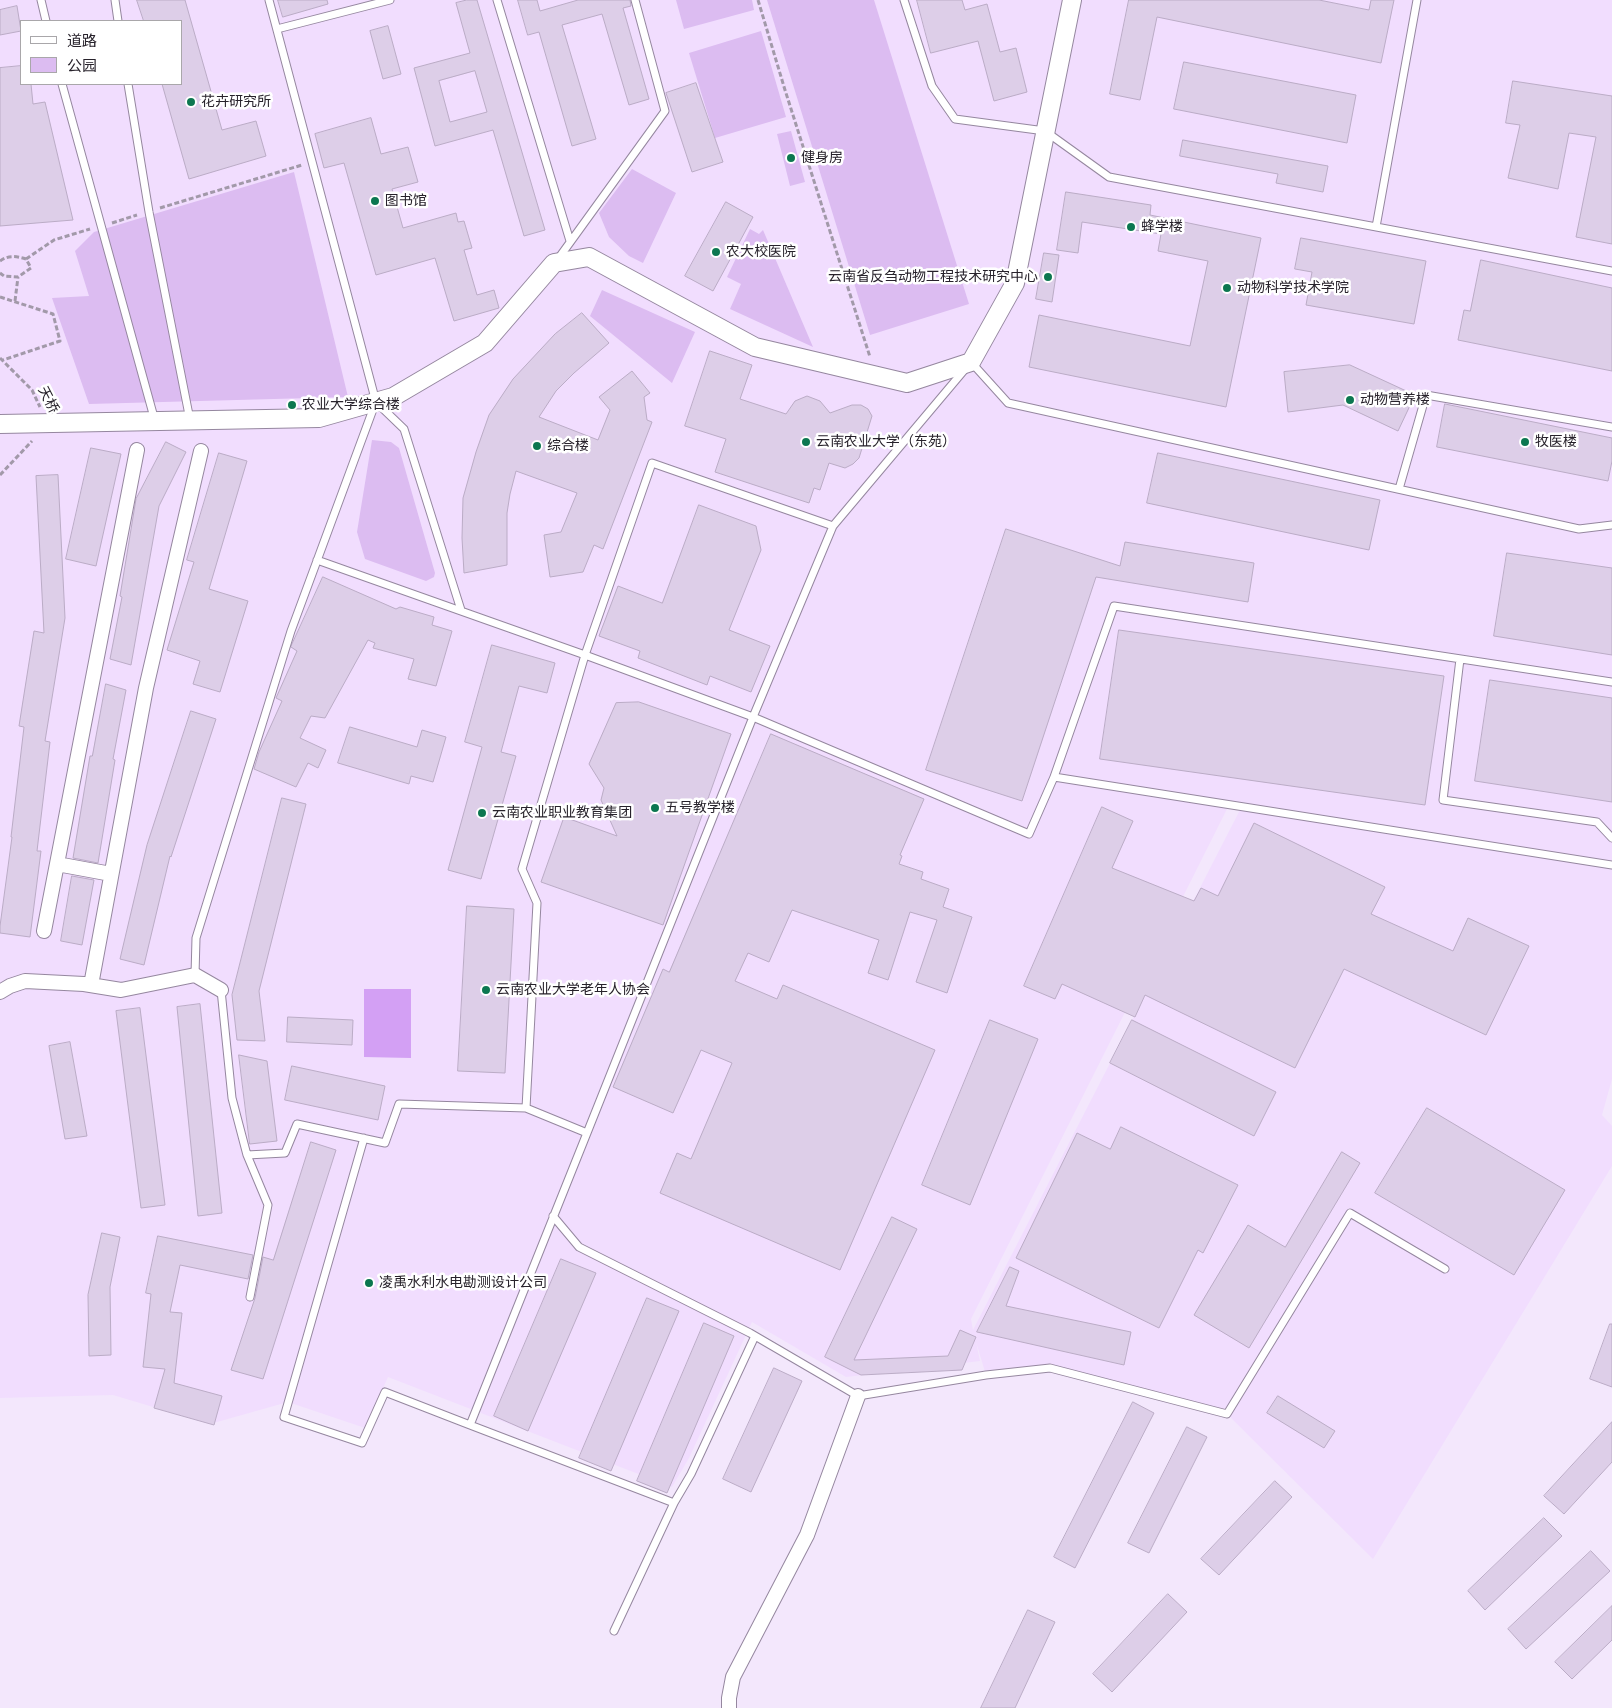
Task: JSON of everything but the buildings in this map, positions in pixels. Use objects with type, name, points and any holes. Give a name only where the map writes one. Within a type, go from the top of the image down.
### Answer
[{"type":"street","points":[[0,424],[319,418],[376,402],[393,397],[485,343],[554,263],[589,257],[755,347],[907,383],[971,362],[1015,283],[1072,0]]},
{"type":"street","points":[[44,931],[137,450]]},
{"type":"street","points":[[91,985],[146,688],[202,451]]},
{"type":"street","points":[[57,864],[111,874]]},
{"type":"street","points":[[0,992],[25,981],[91,985],[121,990],[195,975],[221,990]]},
{"type":"street","points":[[729,1708],[733,1677],[808,1535],[858,1396]]},
{"type":"lane","points":[[41,0],[46,20]]},
{"type":"lane","points":[[115,0],[118,20]]},
{"type":"lane","points":[[269,0],[376,402],[404,428],[461,610]]},
{"type":"lane","points":[[277,29],[390,0]]},
{"type":"lane","points":[[497,0],[570,241]]},
{"type":"lane","points":[[554,263],[665,111],[635,0]]},
{"type":"lane","points":[[904,0],[932,86],[956,119],[1045,131],[1109,176],[1612,271]]},
{"type":"lane","points":[[1376,227],[1417,0]]},
{"type":"lane","points":[[62,85],[155,421]]},
{"type":"lane","points":[[128,85],[149,212],[190,420]]},
{"type":"lane","points":[[470,1425],[753,717],[833,526],[971,362],[1008,403],[1579,529],[1612,525]]},
{"type":"lane","points":[[1399,489],[1426,395],[1612,427]]},
{"type":"lane","points":[[195,975],[196,938],[291,631],[376,402]]},
{"type":"lane","points":[[526,1108],[537,903],[522,869],[584,655],[652,463],[833,526]]},
{"type":"lane","points":[[317,560],[461,610],[753,717],[1029,834],[1054,777],[1114,606],[1612,682]]},
{"type":"lane","points":[[1460,659],[1443,800],[1597,822],[1612,838]]},
{"type":"lane","points":[[1054,777],[1612,864]]},
{"type":"lane","points":[[221,990],[232,1098],[247,1155],[268,1205],[250,1297]]},
{"type":"lane","points":[[247,1155],[285,1153],[297,1124],[385,1143],[399,1104],[526,1108],[587,1133]]},
{"type":"lane","points":[[364,1138],[284,1417],[362,1443],[385,1392],[674,1503]]},
{"type":"lane","points":[[553,1216],[579,1247],[755,1336],[858,1396],[986,1375],[1050,1368],[1227,1414],[1350,1213],[1445,1268]]},
{"type":"lane","points":[[614,1631],[674,1503],[691,1474],[755,1336]]},
{"type":"path","points":[[758,0],[876,376]]},
{"type":"path","points":[[26,259],[54,240],[313,162]]},
{"type":"path","points":[[0,261],[4,258],[17,256],[26,259],[31,268],[18,277],[4,276],[0,273]]},
{"type":"path","points":[[15,302],[18,277]]},
{"type":"path","points":[[0,296],[53,314],[60,341],[1,359]]},
{"type":"path","name":"天桥","points":[[0,475],[47,424],[32,390],[1,359]]},
{"type":"shaded area","name":"云南农业大学（东苑）","points":[[0,0],[1612,0],[1612,861],[1231,801],[971,1319],[973,1330],[1242,806],[1612,865],[1612,1079],[1602,1115],[1612,1126],[1612,1166],[1373,1559],[1227,1414],[1050,1368],[986,1375],[976,1342],[980,1361],[846,1377],[752,1322],[689,1458],[672,1487],[388,1377],[365,1428],[288,1402],[210,1424],[113,1395],[0,1398]]},
{"type":"shaded area","points":[[364,989],[411,989],[411,1058],[364,1057]]},
{"type":"green space","points":[[676,0],[752,0],[754,10],[684,29]]},
{"type":"green space","points":[[767,0],[874,0],[969,304],[870,335]]},
{"type":"green space","points":[[761,31],[786,117],[715,138],[689,53]]},
{"type":"green space","name":"健身房","points":[[791,131],[805,182],[790,186],[777,134]]},
{"type":"green space","points":[[632,169],[676,193],[643,263],[629,256],[609,237],[599,213]]},
{"type":"green space","points":[[294,172],[348,397],[89,404],[52,298],[89,296],[75,251],[94,232]]},
{"type":"green space","points":[[750,229],[759,234],[763,230],[813,347],[730,309],[741,284],[727,277]]},
{"type":"green space","points":[[602,290],[695,332],[672,383],[590,316]]},
{"type":"green space","points":[[372,440],[391,442],[399,448],[435,573],[434,577],[426,581],[365,559],[357,532]]},
{"type":"place","name":"花卉研究所","points":[[191,102]]},
{"type":"place","name":"健身房","points":[[791,158]]},
{"type":"place","name":"图书馆","points":[[375,201]]},
{"type":"place","name":"蜂学楼","points":[[1131,227]]},
{"type":"place","name":"农大校医院","points":[[716,252]]},
{"type":"place","name":"云南省反刍动物工程技术研究中心","points":[[1048,277]]},
{"type":"place","name":"动物科学技术学院","points":[[1227,288]]},
{"type":"place","name":"动物营养楼","points":[[1350,400]]},
{"type":"place","name":"农业大学综合楼","points":[[292,405]]},
{"type":"place","name":"云南农业大学（东苑）","points":[[806,442]]},
{"type":"place","name":"牧医楼","points":[[1525,442]]},
{"type":"place","name":"综合楼","points":[[537,446]]},
{"type":"place","name":"五号教学楼","points":[[655,808]]},
{"type":"place","name":"云南农业职业教育集团","points":[[482,813]]},
{"type":"place","name":"云南农业大学老年人协会","points":[[486,990]]},
{"type":"place","name":"凌禹水利水电勘测设计公司","points":[[369,1283]]}]
